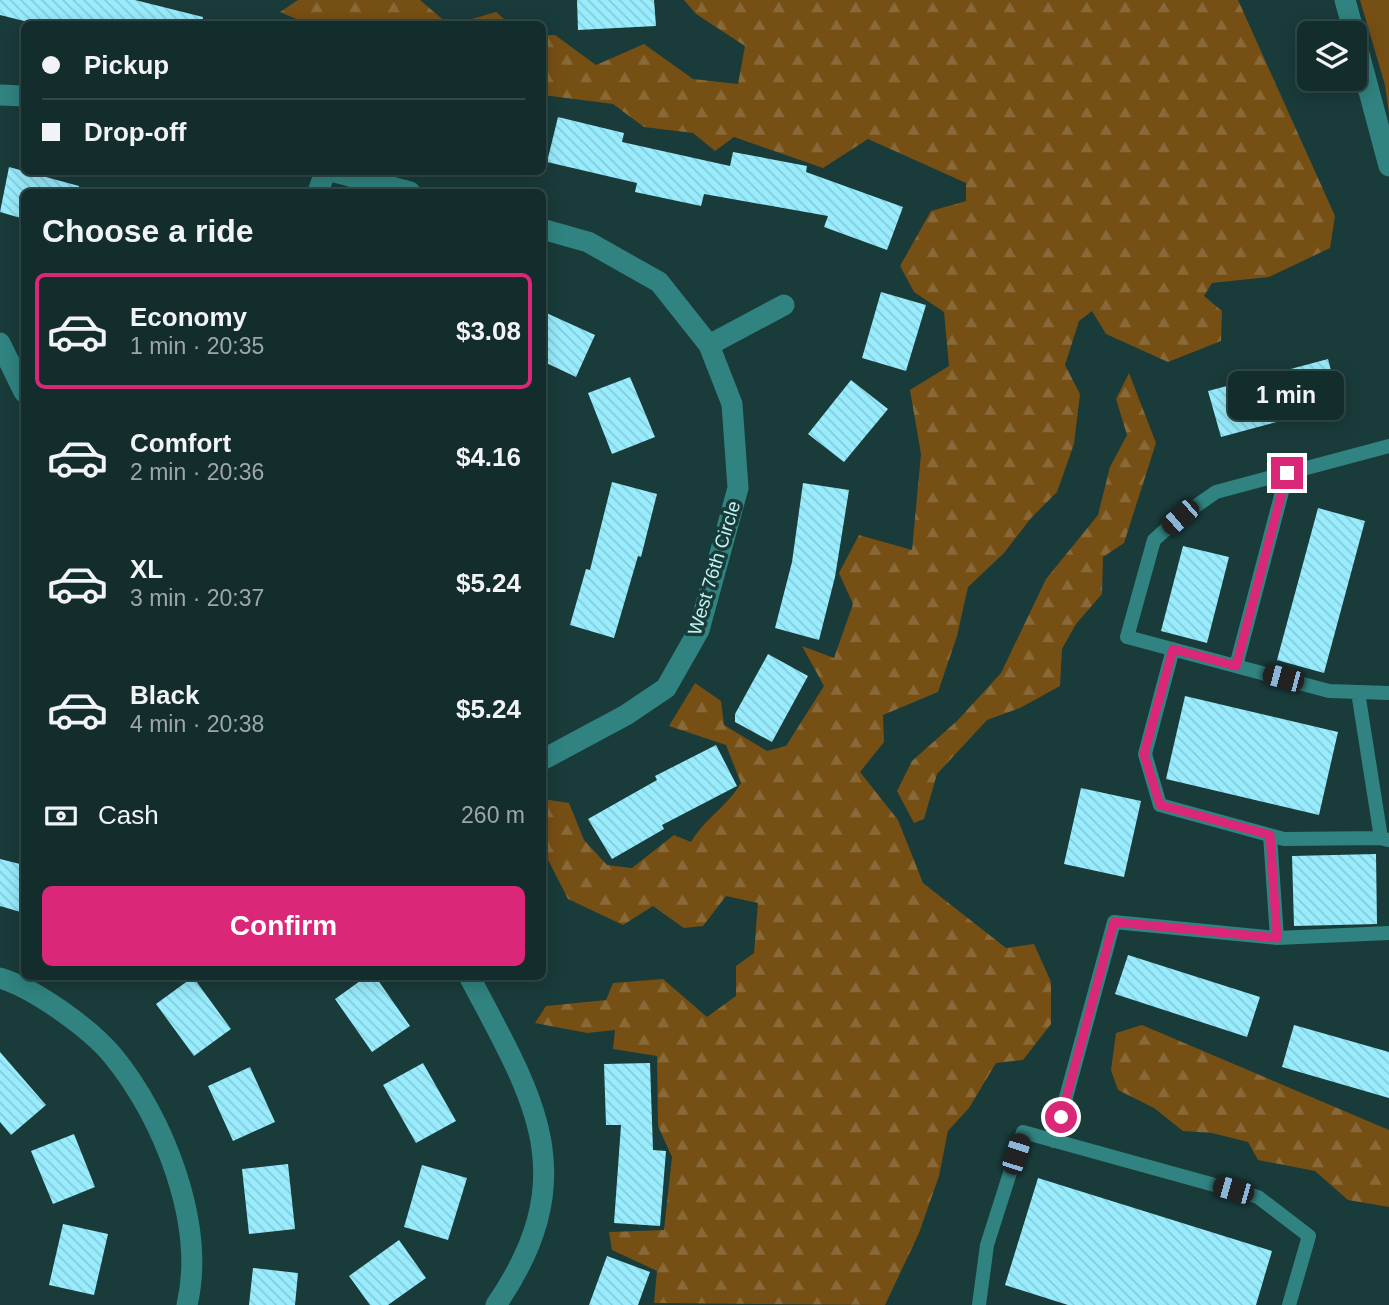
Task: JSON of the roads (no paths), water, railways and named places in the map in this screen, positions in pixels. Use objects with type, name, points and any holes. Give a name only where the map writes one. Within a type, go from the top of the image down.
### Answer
[{"type":"street","points":[[1345,0],[1351,21]]},
{"type":"street","points":[[1367,83],[1389,166]]},
{"type":"street","points":[[0,95],[21,96]]},
{"type":"street","points":[[346,175],[399,189]]},
{"type":"street","name":"West 76th Circle","points":[[546,230],[588,242],[659,282],[709,345],[732,404],[738,488],[699,630],[666,688],[626,715],[546,758]]},
{"type":"street","points":[[709,345],[784,305]]},
{"type":"street","points":[[0,343],[21,387]]},
{"type":"street","points":[[0,978],[53,1005],[113,1056],[149,1113],[180,1176],[191,1234],[187,1305]]},
{"type":"street","points":[[472,980],[527,1086],[545,1160],[542,1198],[520,1269],[496,1305]]},
{"type":"lane","points":[[1389,446],[1216,492],[1154,540],[1126,637],[1329,691],[1389,693]]},
{"type":"lane","points":[[1236,666],[1287,473]]},
{"type":"lane","points":[[1173,649],[1144,754],[1160,805],[1284,839],[1385,840],[1358,692]]},
{"type":"lane","points":[[1270,835],[1277,938]]},
{"type":"lane","points":[[1055,1140],[1114,922],[1277,938],[1389,933]]},
{"type":"lane","points":[[979,1305],[987,1245],[1023,1132],[1258,1197],[1309,1236],[1289,1305]]}]
